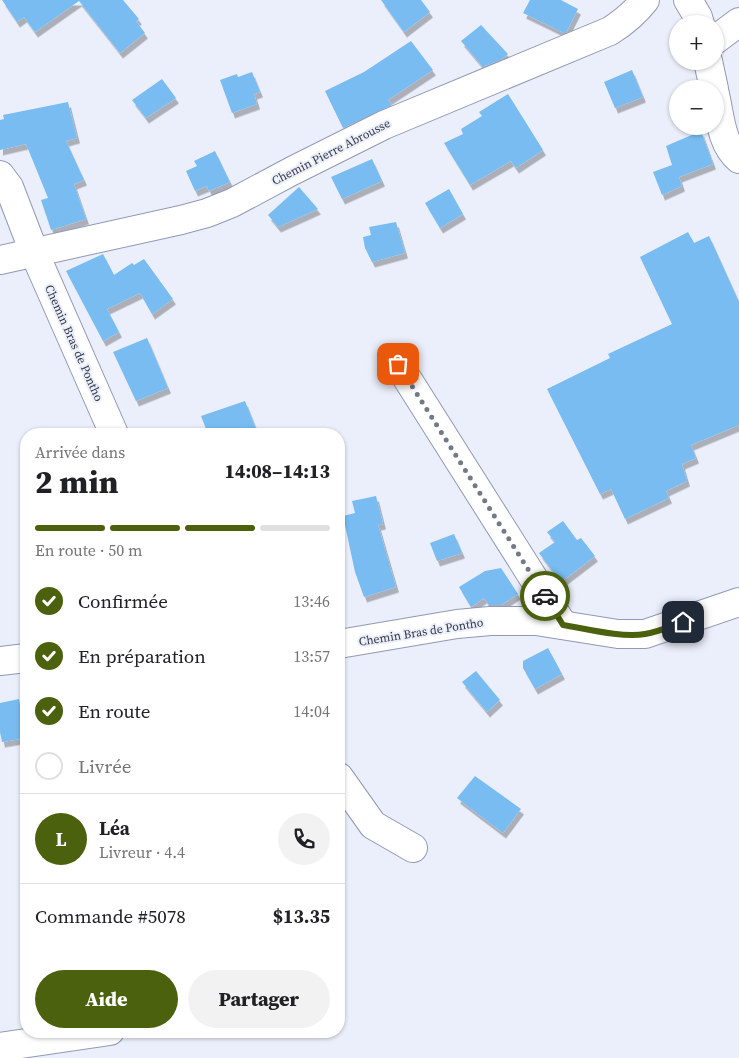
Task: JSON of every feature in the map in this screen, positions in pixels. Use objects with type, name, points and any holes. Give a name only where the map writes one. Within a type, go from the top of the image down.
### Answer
[{"type":"street","name":"Chemin Pierre Abrousse","points":[[0,260],[181,220],[232,203],[384,125],[610,31],[624,22],[645,0]]},
{"type":"street","points":[[688,0],[697,15]]},
{"type":"street","points":[[724,33],[739,22]]},
{"type":"street","points":[[724,133],[726,142],[732,152],[739,158]]},
{"type":"street","name":"Chemin Bras de Pontho","points":[[0,175],[9,187],[34,252],[111,428]]},
{"type":"street","points":[[398,364],[563,625]]},
{"type":"street","name":"Chemin Bras de Pontho","points":[[345,643],[456,624],[490,621],[536,621],[618,634],[645,634],[739,602]]},
{"type":"street","points":[[0,661],[20,659]]},
{"type":"street","points":[[345,785],[373,825],[413,848]]},
{"type":"street","points":[[0,1047],[62,1038]]},
{"type":"building","points":[[2,0],[123,0],[139,19],[136,21],[145,33],[120,53],[79,1],[35,32],[24,17],[17,22]]},
{"type":"building","points":[[381,0],[421,0],[430,12],[404,32]]},
{"type":"building","points":[[530,0],[561,0],[578,9],[566,33],[523,13]]},
{"type":"building","points":[[481,25],[508,54],[502,59],[483,67],[461,41]]},
{"type":"building","points":[[411,41],[433,70],[388,100],[392,105],[343,128],[325,91],[364,72]]},
{"type":"building","points":[[632,70],[643,97],[615,108],[604,82]]},
{"type":"building","points":[[252,72],[260,92],[254,94],[257,104],[232,113],[220,80],[237,74],[238,77]]},
{"type":"building","points":[[162,79],[176,98],[146,118],[132,100]]},
{"type":"building","points":[[508,94],[543,150],[516,168],[511,161],[470,185],[444,143],[463,134],[461,129],[482,116],[479,112]]},
{"type":"building","points":[[68,102],[77,138],[66,141],[84,180],[74,184],[86,219],[51,230],[41,200],[48,198],[26,144],[0,150],[0,120],[4,119],[3,115]]},
{"type":"building","points":[[692,135],[702,135],[713,164],[679,177],[682,186],[662,195],[653,172],[672,165],[666,146]]},
{"type":"building","points":[[215,151],[230,182],[209,191],[207,186],[195,191],[186,171],[197,166],[194,161]]},
{"type":"building","points":[[372,159],[382,181],[342,199],[331,177]]},
{"type":"building","points":[[299,187],[318,209],[278,227],[268,215]]},
{"type":"building","points":[[449,189],[463,214],[440,228],[425,203]]},
{"type":"building","points":[[396,222],[405,253],[372,262],[365,248],[363,237],[371,235],[369,227]]},
{"type":"building","points":[[688,232],[694,243],[709,236],[739,302],[739,425],[691,445],[696,458],[682,464],[687,481],[666,491],[669,498],[625,519],[611,489],[600,494],[547,389],[610,358],[608,354],[672,324],[640,257]]},
{"type":"building","points":[[103,254],[114,275],[132,263],[134,265],[144,259],[173,299],[152,314],[140,293],[107,309],[119,332],[103,341],[66,271]]},
{"type":"building","points":[[147,338],[168,388],[136,401],[113,352]]},
{"type":"building","points":[[245,401],[256,428],[206,428],[201,416]]},
{"type":"building","points":[[376,496],[383,524],[378,525],[396,587],[364,597],[355,572],[345,525],[345,516],[355,513],[352,501]]},
{"type":"building","points":[[563,521],[577,540],[581,538],[595,556],[561,582],[539,553],[555,542],[547,532]]},
{"type":"building","points":[[454,534],[462,553],[437,561],[430,543]]},
{"type":"building","points":[[501,568],[518,594],[501,605],[489,605],[484,598],[471,607],[459,587],[485,571]]},
{"type":"building","points":[[548,648],[562,674],[535,689],[523,668],[523,661]]},
{"type":"building","points":[[476,671],[500,700],[487,712],[462,682]]},
{"type":"building","points":[[19,699],[20,739],[2,742],[0,703]]},
{"type":"building","points":[[475,776],[521,809],[503,833],[457,798]]},
{"type":"way so far","points":[[398,364],[545,596]]},
{"type":"route","points":[[545,596],[563,625],[631,635],[645,634],[683,622]]}]
